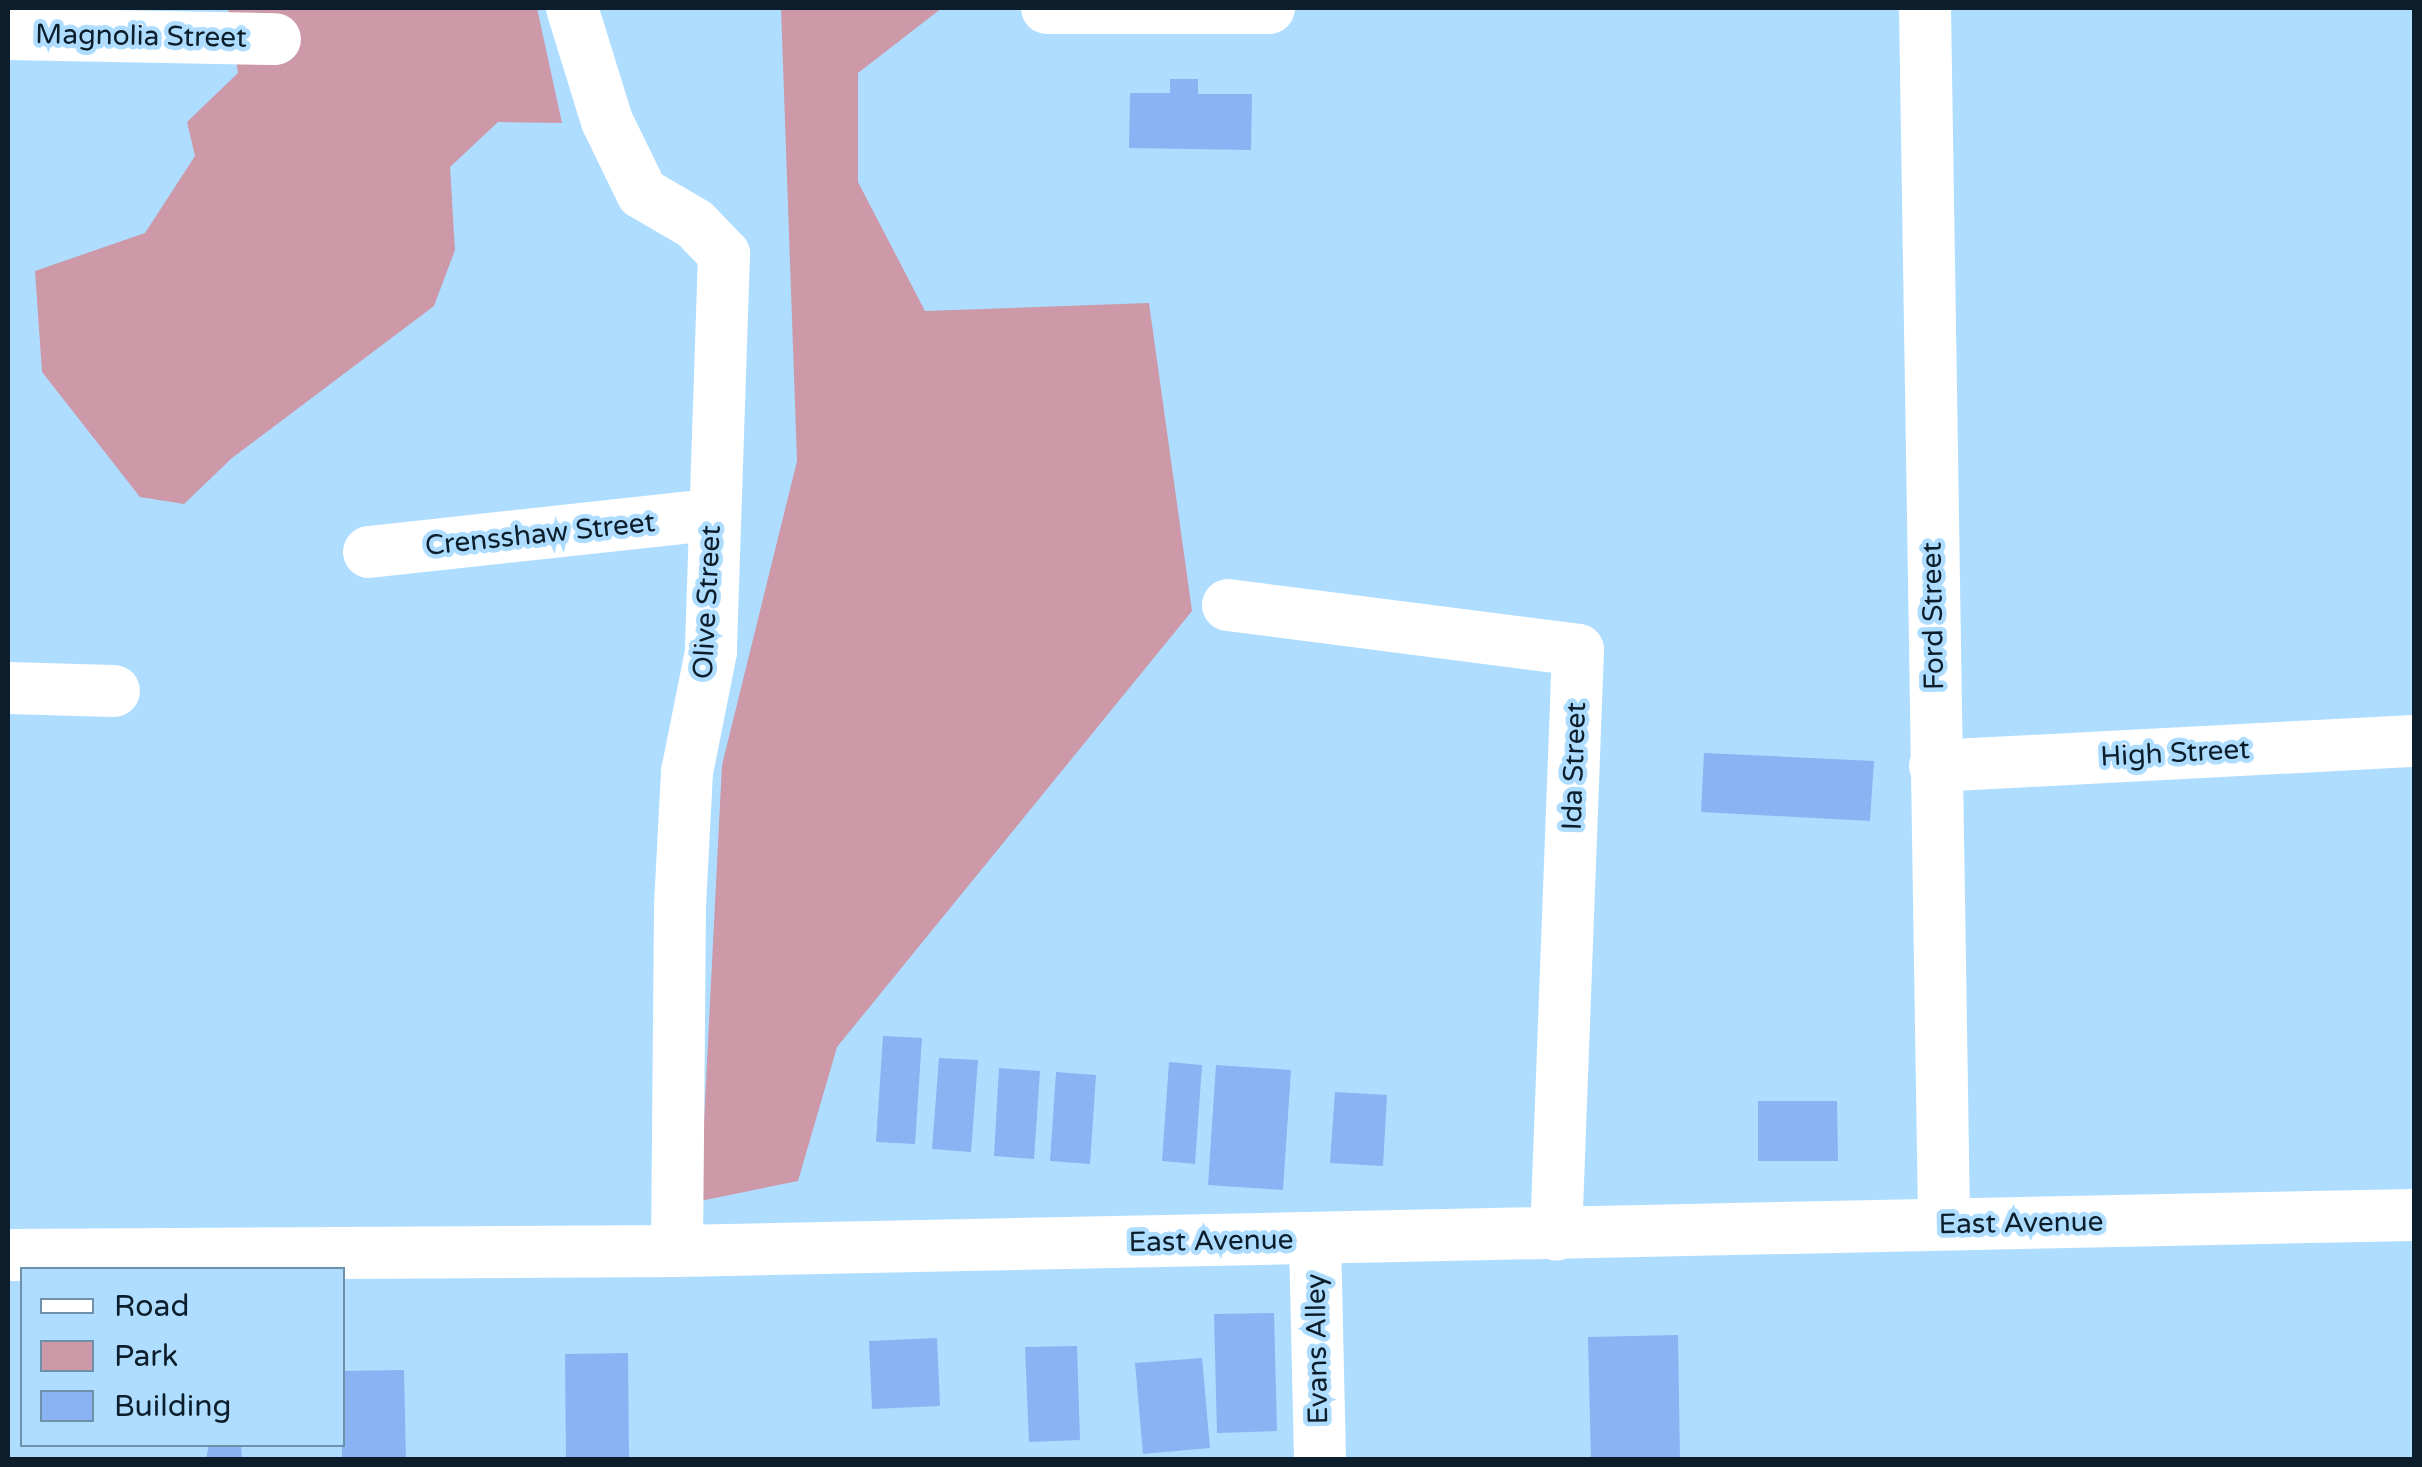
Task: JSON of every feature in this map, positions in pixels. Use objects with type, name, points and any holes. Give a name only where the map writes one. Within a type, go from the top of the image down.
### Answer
[{"type":"street","name":"Olive Street","points":[[572,8],[607,121],[642,193],[695,224],[724,254],[726,330],[711,515],[711,652],[688,772],[680,907],[677,1251]]},
{"type":"street","points":[[1047,8],[1269,8]]},
{"type":"street","name":"Ford Street","points":[[1924,8],[1944,1224]]},
{"type":"street","name":"Magnolia Street","points":[[8,34],[275,39]]},
{"type":"street","name":"Crensshaw Street","points":[[369,552],[711,515]]},
{"type":"street","name":"Ida Street","points":[[1228,604],[1578,650],[1556,1235]]},
{"type":"street","points":[[8,688],[114,691]]},
{"type":"street","name":"High Street","points":[[1934,766],[2414,741]]},
{"type":"street","name":"East Avenue","points":[[8,1255],[677,1251],[2414,1215]]},
{"type":"street","name":"Evans Alley","points":[[1315,1239],[1320,1460]]},
{"type":"green space","points":[[228,8],[537,8],[562,123],[498,122],[450,167],[455,250],[434,306],[232,458],[184,504],[140,497],[42,372],[35,271],[145,233],[195,156],[187,122],[238,73]]},
{"type":"green space","points":[[781,8],[942,8],[858,73],[858,182],[925,311],[1149,303],[1192,611],[837,1047],[798,1181],[700,1201],[722,765],[797,461]]},
{"type":"building","points":[[1170,79],[1198,79],[1198,94],[1252,94],[1251,150],[1129,148],[1130,93],[1170,93]]},
{"type":"building","points":[[1704,753],[1874,761],[1870,821],[1701,812]]},
{"type":"building","points":[[883,1036],[922,1038],[915,1144],[876,1142]]},
{"type":"building","points":[[939,1058],[978,1060],[971,1152],[932,1149]]},
{"type":"building","points":[[1169,1062],[1202,1065],[1195,1164],[1162,1161]]},
{"type":"building","points":[[1216,1065],[1291,1070],[1283,1190],[1208,1185]]},
{"type":"building","points":[[999,1068],[1040,1071],[1034,1159],[994,1156]]},
{"type":"building","points":[[1056,1072],[1096,1075],[1090,1164],[1050,1161]]},
{"type":"building","points":[[1335,1092],[1387,1095],[1383,1166],[1330,1163]]},
{"type":"building","points":[[1758,1101],[1837,1101],[1838,1161],[1758,1161]]},
{"type":"building","points":[[1274,1313],[1277,1431],[1217,1433],[1214,1314]]},
{"type":"building","points":[[1678,1335],[1680,1460],[1591,1460],[1588,1337]]},
{"type":"building","points":[[937,1338],[940,1406],[872,1409],[869,1341]]},
{"type":"building","points":[[1077,1346],[1080,1440],[1029,1442],[1025,1347]]},
{"type":"building","points":[[628,1353],[629,1460],[566,1460],[565,1354]]},
{"type":"building","points":[[1202,1358],[1210,1448],[1143,1454],[1135,1363]]},
{"type":"building","points":[[404,1370],[406,1460],[342,1460],[345,1371]]},
{"type":"building","points":[[208,1447],[241,1447],[242,1460],[206,1460]]}]
